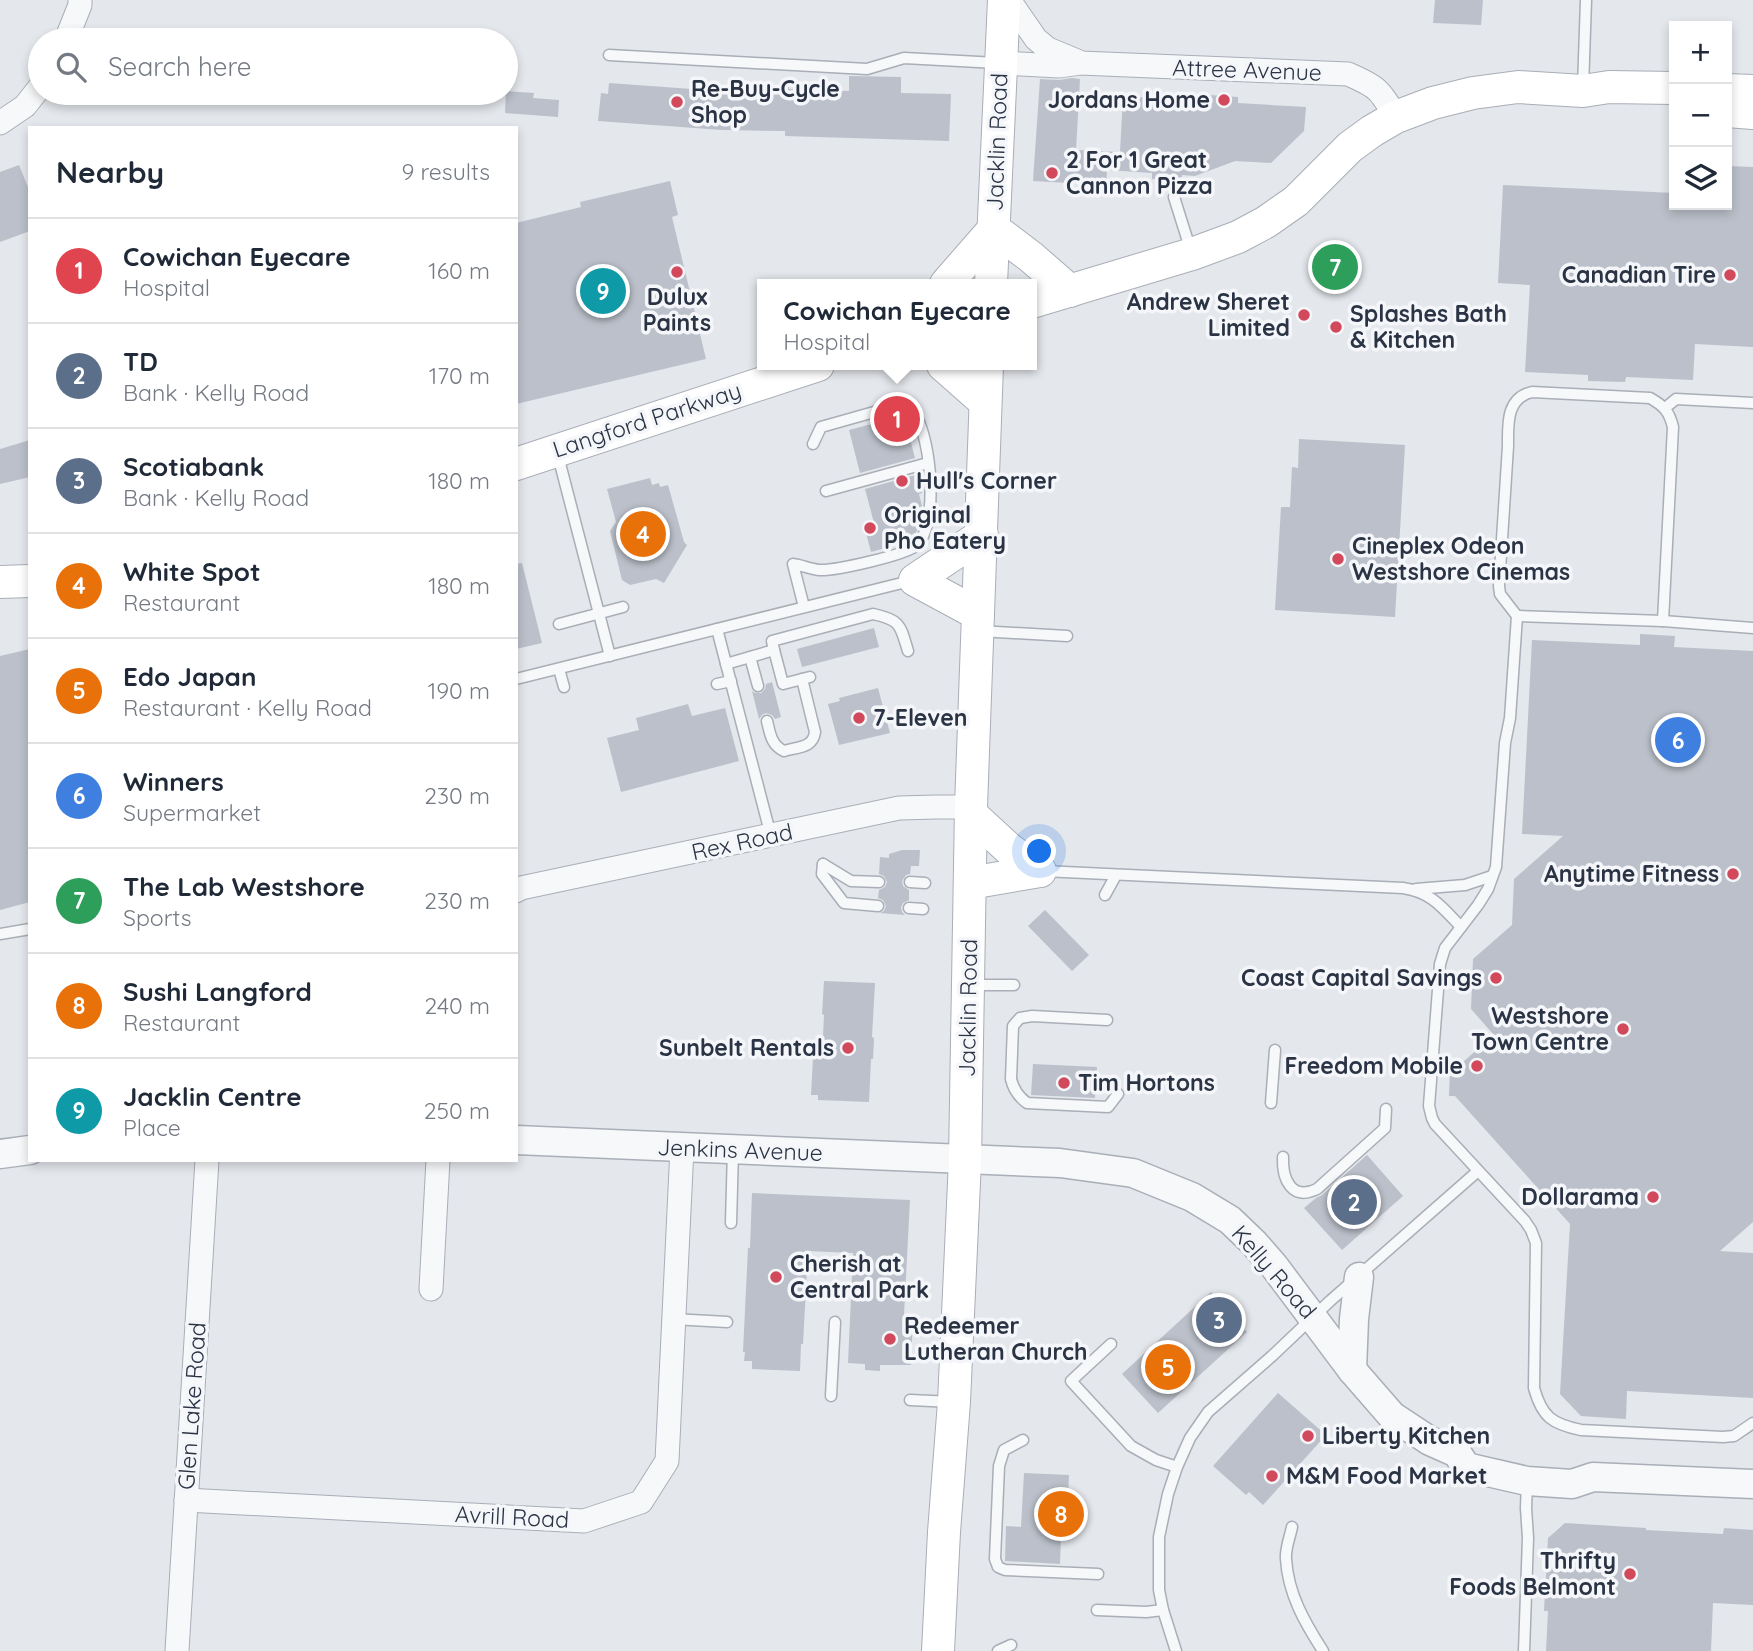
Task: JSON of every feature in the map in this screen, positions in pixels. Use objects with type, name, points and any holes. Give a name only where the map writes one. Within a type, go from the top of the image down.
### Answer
[{"type":"main road","name":"Jacklin Road","points":[[991,279],[1004,0]]},
{"type":"main road","points":[[1037,300],[1192,254],[1238,237],[1296,201],[1350,147],[1396,117],[1433,103],[1473,93],[1518,87],[1583,91],[1609,87],[1669,88]]},
{"type":"main road","points":[[1732,90],[1753,90]]},
{"type":"main road","points":[[1583,91],[1609,103],[1669,108]]},
{"type":"main road","points":[[1732,111],[1753,113]]},
{"type":"main road","points":[[950,279],[994,229],[1070,290]]},
{"type":"main road","name":"Langford Parkway","points":[[518,463],[802,370]]},
{"type":"main road","points":[[949,370],[985,402]]},
{"type":"main road","name":"Jacklin Road","points":[[938,1651],[954,1402],[965,1160],[971,811],[987,370]]},
{"type":"main road","points":[[978,622],[915,580],[982,535]]},
{"type":"main road","points":[[0,582],[28,581]]},
{"type":"main road","points":[[971,811],[1009,849],[1040,871]]},
{"type":"main road","points":[[970,883],[1040,871]]},
{"type":"street","points":[[71,28],[80,0]]},
{"type":"street","name":"Attree Avenue","points":[[1009,0],[1036,39],[1048,49],[1080,63]]},
{"type":"street","name":"Attree Avenue","points":[[1000,63],[1059,66],[1080,63],[1348,74],[1373,85],[1396,117]]},
{"type":"street","points":[[0,123],[28,102]]},
{"type":"street","name":"Rex Road","points":[[518,890],[899,808],[936,807],[971,811]]},
{"type":"street","name":"Jenkins Avenue","points":[[518,1140],[965,1160]]},
{"type":"street","name":"Avrill Road","points":[[186,1500],[584,1521],[641,1502],[667,1461],[682,1148]]},
{"type":"street","points":[[0,1154],[28,1150]]},
{"type":"street","name":"Kelly Road","points":[[965,1160],[1060,1163],[1133,1173],[1192,1197],[1230,1220],[1254,1243],[1352,1370],[1392,1416],[1430,1441],[1457,1453],[1466,1467],[1527,1481],[1572,1484],[1593,1477],[1753,1484]]},
{"type":"street","name":"Glen Lake Road","points":[[177,1651],[207,1162]]},
{"type":"street","points":[[431,1289],[438,1162]]},
{"type":"street","points":[[1352,1370],[1359,1277]]},
{"type":"street","name":"Kelly Road","points":[[1457,1453],[1469,1450],[1533,1464],[1574,1466],[1593,1477]]},
{"type":"lane","points":[[1583,91],[1586,0]]},
{"type":"lane","points":[[609,55],[867,69],[904,58],[1000,63]]},
{"type":"lane","points":[[1174,197],[1192,254]]},
{"type":"lane","points":[[1662,621],[1673,427],[1670,416],[1665,408],[1650,398],[1532,392],[1523,394],[1512,406],[1508,427],[1499,586],[1500,594],[1517,615],[1496,867],[1488,889],[1445,948],[1440,964],[1429,1106],[1435,1124],[1531,1230],[1536,1243],[1534,1388],[1539,1405],[1549,1417],[1563,1427],[1581,1430],[1723,1437],[1734,1436],[1753,1423]]},
{"type":"lane","points":[[1665,408],[1676,399],[1753,403]]},
{"type":"lane","points":[[804,607],[793,564],[820,570],[906,552],[917,545],[926,530],[930,509],[930,476],[925,443],[917,416],[909,408],[898,405],[821,427],[813,444]]},
{"type":"lane","points":[[557,449],[610,656]]},
{"type":"lane","points":[[826,491],[928,463]]},
{"type":"lane","points":[[767,721],[773,743],[784,751],[811,743],[814,739],[816,732],[806,678],[783,684],[772,641],[822,615],[915,580]]},
{"type":"lane","points":[[559,624],[623,607]]},
{"type":"lane","points":[[518,678],[804,607],[822,615],[873,614],[889,618],[901,626],[908,651]]},
{"type":"lane","points":[[1517,615],[1753,628]]},
{"type":"lane","points":[[978,622],[1013,632],[1067,636]]},
{"type":"lane","points":[[717,629],[771,836]]},
{"type":"lane","points":[[726,664],[774,650]]},
{"type":"lane","points":[[750,657],[758,686]]},
{"type":"lane","points":[[559,668],[564,687]]},
{"type":"lane","points":[[717,684],[731,681]]},
{"type":"lane","points":[[878,906],[844,903],[822,874],[822,864],[850,881],[879,882]]},
{"type":"lane","points":[[1040,871],[1414,890],[1465,885],[1492,876]]},
{"type":"lane","points":[[1105,895],[1116,875]]},
{"type":"lane","points":[[910,883],[925,883]]},
{"type":"lane","points":[[1414,890],[1430,897],[1461,927]]},
{"type":"lane","points":[[909,908],[923,909]]},
{"type":"lane","points":[[0,934],[28,929]]},
{"type":"lane","points":[[968,985],[1014,985]]},
{"type":"lane","points":[[1107,1020],[1032,1016],[1020,1018],[1013,1026],[1011,1079],[1012,1085],[1027,1103],[1108,1107],[1118,1094]]},
{"type":"lane","points":[[1271,1102],[1275,1050]]},
{"type":"lane","points":[[1283,1157],[1284,1172],[1293,1189],[1310,1193],[1385,1128],[1386,1109]]},
{"type":"lane","points":[[731,1223],[733,1150]]},
{"type":"lane","points":[[1176,1651],[1163,1610],[1160,1590],[1159,1537],[1177,1466],[1191,1438],[1208,1412],[1478,1171]]},
{"type":"lane","points":[[673,1320],[727,1322]]},
{"type":"lane","points":[[831,1396],[835,1322]]},
{"type":"lane","points":[[1111,1344],[1071,1381],[1131,1446],[1156,1460],[1177,1466]]},
{"type":"lane","points":[[910,1399],[954,1402]]},
{"type":"lane","points":[[1023,1440],[1004,1450],[999,1466],[995,1559],[998,1567],[1005,1570],[1098,1574]]},
{"type":"lane","points":[[1524,1651],[1527,1481]]},
{"type":"lane","points":[[1292,1527],[1285,1558],[1293,1594],[1300,1615],[1323,1651]]},
{"type":"lane","points":[[1097,1610],[1163,1610]]},
{"type":"lane","points":[[998,1651],[1011,1645]]},
{"type":"building","points":[[1435,0],[1483,0],[1481,25],[1433,23]]},
{"type":"building","points":[[849,76],[901,77],[901,93],[951,94],[949,141],[785,136],[785,131],[722,130],[598,121],[601,93],[608,94],[609,83],[747,93],[747,86],[849,91]]},
{"type":"building","points":[[1040,79],[1080,79],[1076,150],[1120,152],[1123,96],[1209,101],[1209,95],[1238,97],[1238,103],[1306,107],[1304,131],[1271,163],[1235,161],[1195,176],[1182,175],[1181,181],[1152,179],[1152,173],[1107,170],[1106,185],[1033,181]]},
{"type":"building","points":[[518,92],[534,93],[533,98],[559,100],[558,117],[505,113],[505,105],[518,105]]},
{"type":"building","points":[[19,165],[28,187],[28,232],[0,242],[0,172]]},
{"type":"building","points":[[1732,166],[1753,167],[1753,347],[1695,344],[1693,380],[1626,377],[1625,382],[1588,381],[1588,375],[1525,372],[1530,285],[1498,283],[1503,185],[1669,193],[1669,210],[1732,210]]},
{"type":"building","points":[[670,181],[678,215],[672,217],[706,359],[518,404],[518,223],[581,207],[580,202]]},
{"type":"building","points":[[902,414],[910,422],[912,430],[908,431],[915,458],[860,473],[849,430]]},
{"type":"building","name":"Cineplex Odeon Westshore Cinemas","points":[[1299,439],[1405,445],[1395,617],[1275,610],[1281,507],[1290,507],[1292,467],[1298,468]]},
{"type":"building","points":[[28,441],[28,477],[0,484],[0,449]]},
{"type":"building","points":[[919,474],[922,506],[917,531],[907,542],[871,552],[864,525],[874,523],[865,489]]},
{"type":"building","points":[[650,478],[652,485],[668,485],[687,545],[664,583],[656,579],[630,585],[622,580],[610,531],[616,522],[607,489]]},
{"type":"building","points":[[522,563],[542,643],[518,649],[518,564]]},
{"type":"building","points":[[874,628],[879,647],[802,667],[797,649]]},
{"type":"building","name":"Westshore Town Centre","points":[[1640,634],[1675,636],[1674,647],[1753,651],[1753,1222],[1720,1251],[1753,1253],[1753,1398],[1627,1391],[1626,1419],[1581,1416],[1560,1394],[1570,1224],[1455,1096],[1449,1096],[1450,1068],[1456,1068],[1494,1035],[1471,1009],[1473,959],[1512,925],[1514,879],[1563,836],[1522,834],[1532,640],[1640,645]]},
{"type":"building","points":[[28,649],[28,903],[0,910],[0,656]]},
{"type":"building","points":[[772,682],[781,717],[775,719],[766,713],[759,719],[752,691],[761,693],[766,684]]},
{"type":"building","name":"7-Eleven","points":[[878,688],[890,733],[839,745],[828,704],[840,701],[839,698]]},
{"type":"building","points":[[688,704],[692,716],[725,708],[739,761],[621,792],[607,738],[639,730],[636,718]]},
{"type":"building","points":[[902,850],[920,850],[919,866],[911,866],[910,874],[902,881],[903,886],[909,890],[909,900],[901,907],[905,915],[880,913],[886,906],[883,900],[878,898],[879,890],[885,887],[887,882],[884,876],[879,874],[880,857],[889,858],[889,854]]},
{"type":"building","points":[[1045,910],[1089,955],[1072,971],[1028,926]]},
{"type":"building","name":"Sunbelt Rentals","points":[[824,981],[875,983],[869,1102],[818,1100],[818,1095],[811,1095],[813,1058],[822,1058]]},
{"type":"building","name":"Tim Hortons","points":[[1033,1064],[1097,1067],[1095,1098],[1031,1095]]},
{"type":"building","points":[[1367,1155],[1403,1196],[1342,1250],[1304,1208]]},
{"type":"building","name":"Cherish at Central Park","points":[[752,1193],[910,1200],[904,1315],[913,1316],[911,1365],[880,1365],[880,1371],[865,1370],[865,1364],[848,1363],[853,1253],[808,1251],[800,1371],[752,1369],[752,1361],[744,1361]]},
{"type":"building","points":[[1211,1292],[1247,1332],[1158,1413],[1122,1374]]},
{"type":"building","points":[[1278,1393],[1326,1435],[1263,1505],[1249,1492],[1246,1495],[1213,1466]]},
{"type":"building","points":[[1024,1473],[1069,1475],[1066,1537],[1061,1536],[1060,1564],[1005,1561],[1006,1526],[1021,1527]]},
{"type":"building","name":"Thrifty Foods Belmont","points":[[1565,1523],[1723,1534],[1724,1528],[1753,1530],[1753,1605],[1713,1603],[1711,1651],[1546,1651],[1548,1611],[1544,1611],[1548,1538]]},
{"type":"place","name":"Jordans Home","points":[[1224,100]]},
{"type":"place","name":"Re-Buy-Cycle Shop","points":[[677,102]]},
{"type":"place","name":"2 For 1 Great Cannon Pizza","points":[[1052,173]]},
{"type":"place","name":"The Lab Westshore","points":[[1335,267]]},
{"type":"place","name":"Dulux Paints","points":[[677,272]]},
{"type":"place","name":"Canadian Tire","points":[[1730,275]]},
{"type":"place","name":"Jacklin Centre","points":[[603,291]]},
{"type":"place","name":"Andrew Sheret Limited","points":[[1304,315]]},
{"type":"place","name":"Splashes Bath & Kitchen","points":[[1336,327]]},
{"type":"place","name":"Cowichan Eyecare","points":[[897,419]]},
{"type":"place","name":"Hull's Corner","points":[[902,481]]},
{"type":"place","name":"Original Pho Eatery","points":[[870,528]]},
{"type":"place","name":"White Spot","points":[[643,534]]},
{"type":"place","name":"Cineplex Odeon Westshore Cinemas","points":[[1338,559]]},
{"type":"place","name":"7-Eleven","points":[[859,718]]},
{"type":"place","name":"Winners","points":[[1678,740]]},
{"type":"place","name":"Anytime Fitness","points":[[1733,874]]},
{"type":"place","name":"Coast Capital Savings","points":[[1496,978]]},
{"type":"place","name":"Westshore Town Centre","points":[[1623,1029]]},
{"type":"place","name":"Sunbelt Rentals","points":[[848,1048]]},
{"type":"place","name":"Freedom Mobile","points":[[1477,1066]]},
{"type":"place","name":"Tim Hortons","points":[[1064,1083]]},
{"type":"place","name":"Dollarama","points":[[1653,1197]]},
{"type":"place","name":"TD","points":[[1354,1202]]},
{"type":"place","name":"Cherish at Central Park","points":[[776,1277]]},
{"type":"place","name":"Scotiabank","points":[[1219,1320]]},
{"type":"place","name":"Redeemer Lutheran Church","points":[[890,1339]]},
{"type":"place","name":"Edo Japan","points":[[1168,1367]]},
{"type":"place","name":"Liberty Kitchen","points":[[1308,1436]]},
{"type":"place","name":"M&M Food Market","points":[[1272,1476]]},
{"type":"place","name":"Sushi Langford","points":[[1061,1514]]},
{"type":"place","name":"Thrifty Foods Belmont","points":[[1630,1574]]}]
